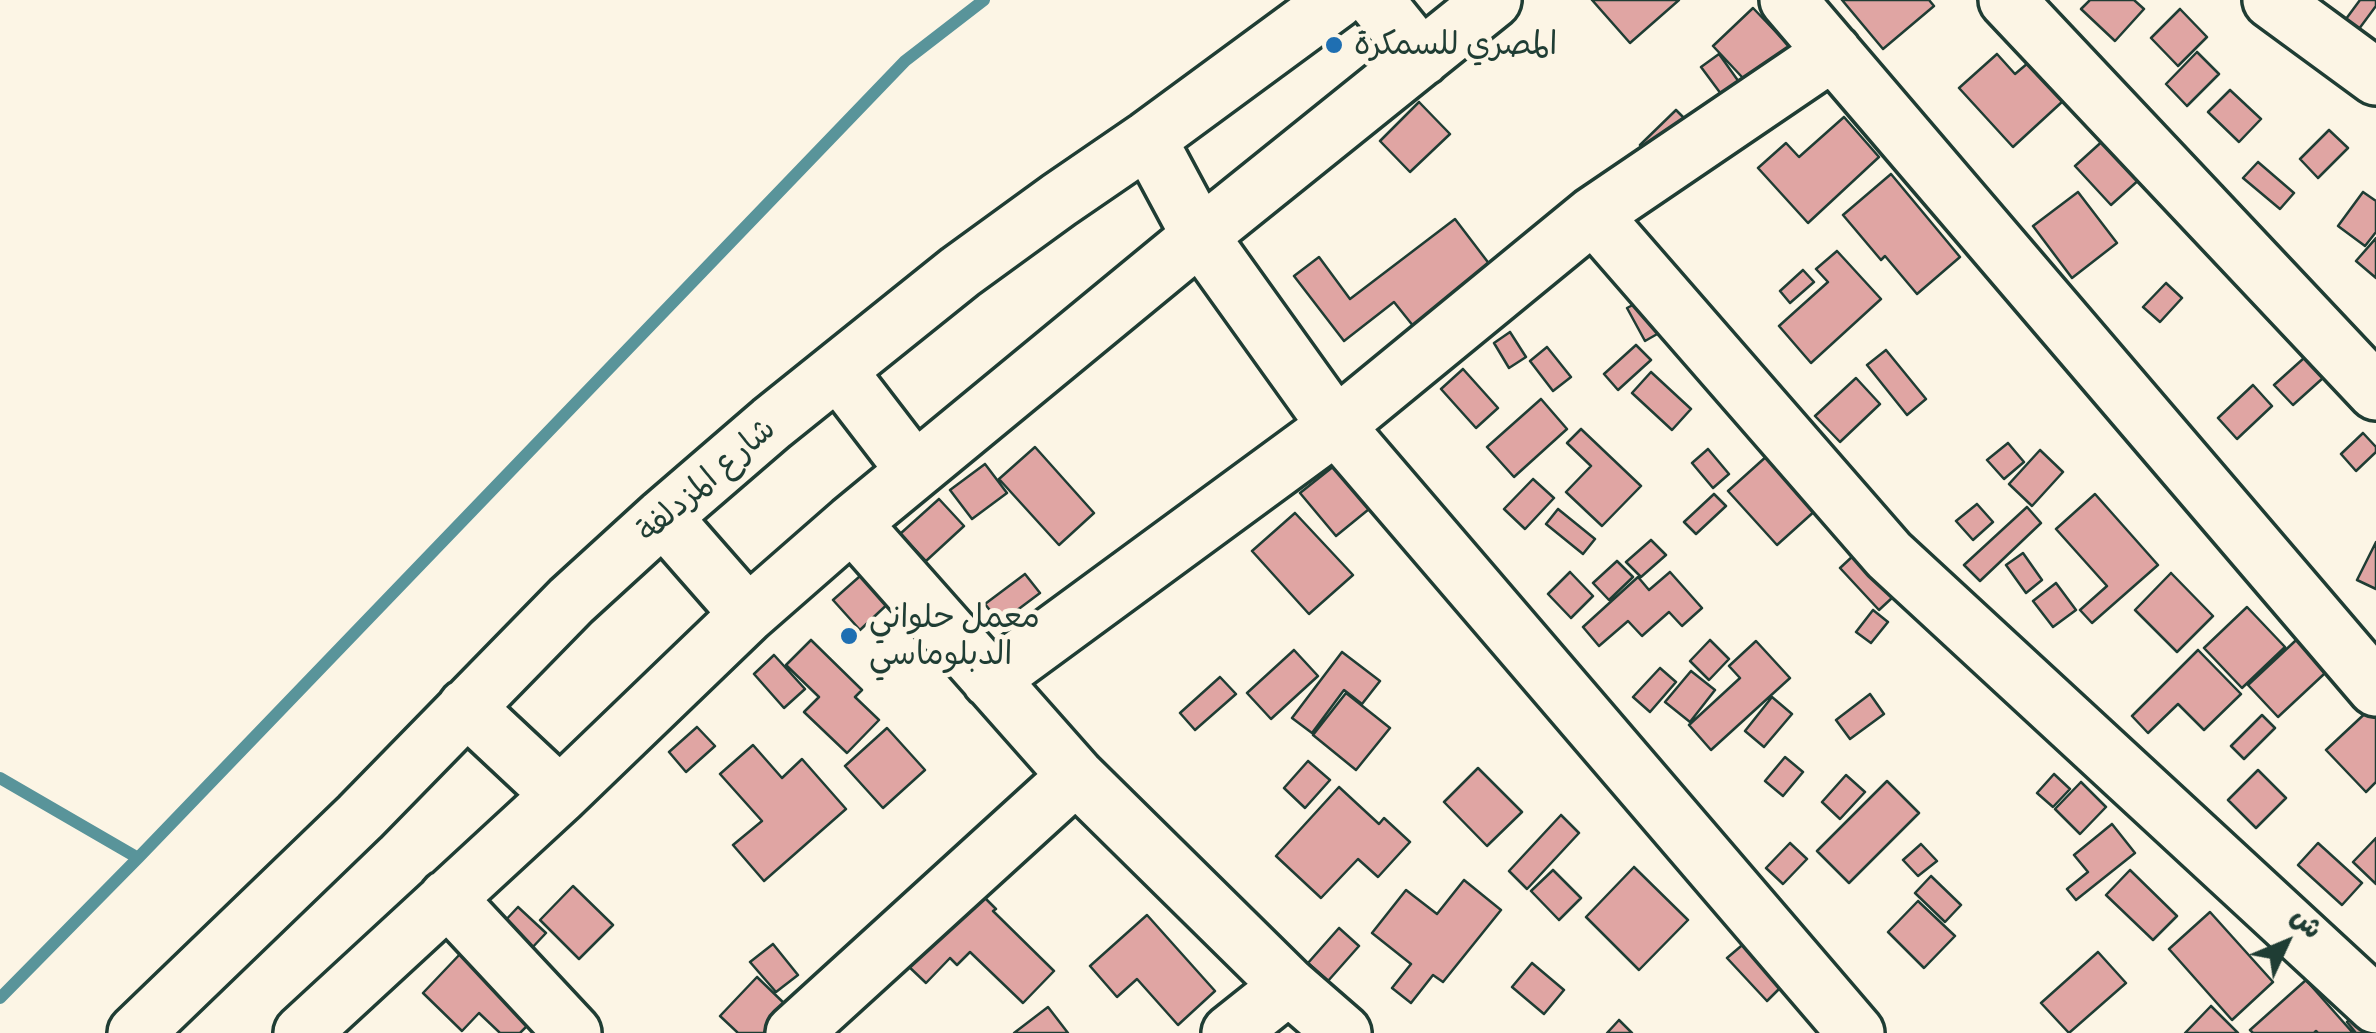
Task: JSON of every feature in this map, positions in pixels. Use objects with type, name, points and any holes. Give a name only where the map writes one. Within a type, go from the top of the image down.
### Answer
[{"type":"street","name":"شارع المزدلفة","points":[[136,1033],[360,817],[571,601],[663,517],[960,272],[1338,0]]},
{"type":"street","points":[[1375,0],[1422,58]]},
{"type":"street","points":[[302,1033],[560,795],[748,614],[852,523],[1493,0]]},
{"type":"street","points":[[1788,0],[2376,688]]},
{"type":"street","points":[[2271,0],[2376,77]]},
{"type":"street","points":[[2031,6],[2376,392]]},
{"type":"street","points":[[990,680],[1336,426],[1593,215],[1833,52]]},
{"type":"street","points":[[1148,139],[1200,236],[1336,426],[1856,1033]]},
{"type":"street","points":[[1593,215],[1889,556],[2376,1005]]},
{"type":"street","points":[[839,372],[916,471]]},
{"type":"street","points":[[663,517],[748,614]]},
{"type":"street","points":[[852,523],[1076,776],[1289,986],[1343,1033]]},
{"type":"street","points":[[466,707],[560,795]]},
{"type":"street","points":[[794,1033],[1076,776]]},
{"type":"street","points":[[447,898],[573,1033]]},
{"type":"street","points":[[1230,1033],[1289,986]]},
{"type":"building","points":[[1592,0],[1679,0],[1630,43]]},
{"type":"building","points":[[1842,0],[1929,0],[1934,6],[1883,49]]},
{"type":"building","points":[[2090,0],[2134,0],[2144,9],[2115,41],[2081,9]]},
{"type":"building","points":[[2360,0],[2376,0],[2376,6],[2356,33],[2343,23]]},
{"type":"building","points":[[1753,8],[1797,54],[1756,92],[1713,46]]},
{"type":"building","points":[[2180,9],[2207,37],[2178,66],[2151,38]]},
{"type":"building","points":[[2197,52],[2219,74],[2187,106],[2166,84]]},
{"type":"building","points":[[1719,54],[1744,89],[1727,102],[1701,67]]},
{"type":"building","points":[[1997,54],[2015,74],[2028,63],[2063,101],[2013,147],[1959,88]]},
{"type":"building","points":[[2230,90],[2261,119],[2239,142],[2208,112]]},
{"type":"building","points":[[1419,102],[1450,134],[1410,172],[1380,141]]},
{"type":"building","points":[[1676,110],[1693,127],[1657,162],[1640,145]]},
{"type":"building","points":[[1844,117],[1879,157],[1808,223],[1758,168],[1786,143],[1799,157]]},
{"type":"building","points":[[2329,130],[2348,148],[2318,178],[2300,159]]},
{"type":"building","points":[[2107,137],[2162,159],[2111,205],[2075,166]]},
{"type":"building","points":[[2258,162],[2294,193],[2280,209],[2243,178]]},
{"type":"building","points":[[1891,174],[1960,257],[1917,294],[1885,256],[1881,260],[1843,215]]},
{"type":"building","points":[[2078,192],[2117,243],[2072,278],[2033,226]]},
{"type":"building","points":[[2363,192],[2376,201],[2376,232],[2365,246],[2338,226]]},
{"type":"building","points":[[1455,219],[1500,278],[1422,337],[1394,302],[1344,341],[1294,276],[1319,257],[1350,299]]},
{"type":"building","points":[[2376,238],[2376,278],[2356,261]]},
{"type":"building","points":[[1837,251],[1881,299],[1811,363],[1779,326],[1828,282],[1816,269]]},
{"type":"building","points":[[1803,270],[1814,282],[1790,303],[1780,291]]},
{"type":"building","points":[[2166,283],[2182,298],[2160,322],[2143,307]]},
{"type":"building","points":[[1648,297],[1666,329],[1645,341],[1627,308]]},
{"type":"building","points":[[1510,332],[1526,357],[1509,368],[1494,343]]},
{"type":"building","points":[[1636,345],[1651,360],[1618,390],[1604,374]]},
{"type":"building","points":[[1547,347],[1571,377],[1553,391],[1530,361]]},
{"type":"building","points":[[2314,349],[2333,369],[2293,405],[2274,385]]},
{"type":"building","points":[[1886,350],[1926,399],[1907,415],[1867,365]]},
{"type":"building","points":[[1463,369],[1498,408],[1476,428],[1441,389]]},
{"type":"building","points":[[1651,372],[1691,409],[1672,430],[1632,393]]},
{"type":"building","points":[[1856,378],[1880,404],[1840,442],[1815,416]]},
{"type":"building","points":[[2253,385],[2272,406],[2237,439],[2218,418]]},
{"type":"building","points":[[1541,399],[1567,429],[1514,477],[1487,447]]},
{"type":"building","points":[[1581,429],[1641,486],[1602,526],[1566,492],[1591,466],[1567,443]]},
{"type":"building","points":[[2363,433],[2376,452],[2356,471],[2341,454]]},
{"type":"building","points":[[2008,443],[2024,462],[2004,479],[1987,460]]},
{"type":"building","points":[[1035,447],[1094,513],[1059,545],[999,479]]},
{"type":"building","points":[[1708,449],[1729,474],[1713,488],[1692,463]]},
{"type":"building","points":[[2040,450],[2063,472],[2032,506],[2009,484]]},
{"type":"building","points":[[1768,455],[1817,509],[1777,545],[1728,491]]},
{"type":"building","points":[[1339,462],[1374,505],[1336,536],[1300,493]]},
{"type":"building","points":[[985,464],[1007,493],[972,519],[950,490]]},
{"type":"building","points":[[1533,479],[1554,498],[1525,529],[1504,509]]},
{"type":"building","points":[[1714,494],[1726,506],[1696,534],[1684,522]]},
{"type":"building","points":[[2095,494],[2158,565],[2092,623],[2080,610],[2107,586],[2056,529]]},
{"type":"building","points":[[939,499],[964,526],[926,561],[900,534]]},
{"type":"building","points":[[1977,504],[1993,522],[1973,540],[1956,521]]},
{"type":"building","points":[[2027,507],[2041,523],[1980,581],[1964,565]]},
{"type":"building","points":[[1558,509],[1595,539],[1583,554],[1546,524]]},
{"type":"building","points":[[1295,513],[1353,575],[1309,614],[1252,551]]},
{"type":"building","points":[[1651,540],[1666,555],[1641,577],[1626,562]]},
{"type":"building","points":[[1868,542],[1907,584],[1879,610],[1840,568]]},
{"type":"building","points":[[2376,542],[2376,589],[2357,580]]},
{"type":"building","points":[[2023,553],[2042,580],[2026,593],[2006,565]]},
{"type":"building","points":[[1617,561],[1633,577],[1609,600],[1593,583]]},
{"type":"building","points":[[868,569],[894,598],[860,630],[833,600]]},
{"type":"building","points":[[1570,572],[1593,596],[1571,618],[1548,594]]},
{"type":"building","points":[[1670,572],[1702,608],[1682,626],[1669,612],[1642,636],[1628,621],[1599,646],[1583,627],[1638,577],[1649,590]]},
{"type":"building","points":[[2171,573],[2213,616],[2177,652],[2135,610]]},
{"type":"building","points":[[1025,574],[1040,593],[1000,623],[985,604]]},
{"type":"building","points":[[2056,583],[2076,610],[2053,627],[2033,601]]},
{"type":"building","points":[[2247,607],[2285,647],[2242,688],[2204,648]]},
{"type":"building","points":[[1873,610],[1888,622],[1871,643],[1856,632]]},
{"type":"building","points":[[2308,629],[2338,661],[2278,717],[2248,685]]},
{"type":"building","points":[[811,640],[862,690],[855,697],[879,720],[847,753],[804,712],[819,697],[786,665]]},
{"type":"building","points":[[1710,640],[1729,659],[1709,680],[1690,661]]},
{"type":"building","points":[[1756,641],[1790,678],[1711,750],[1689,725],[1740,678],[1729,666]]},
{"type":"building","points":[[1294,650],[1318,676],[1271,719],[1247,693]]},
{"type":"building","points":[[2198,650],[2241,694],[2204,730],[2178,704],[2148,733],[2132,716]]},
{"type":"building","points":[[1342,652],[1380,681],[1362,704],[1344,690],[1312,733],[1292,718]]},
{"type":"building","points":[[774,655],[805,689],[784,708],[754,674]]},
{"type":"building","points":[[1660,668],[1676,682],[1650,712],[1633,697]]},
{"type":"building","points":[[1691,671],[1715,690],[1690,722],[1665,702]]},
{"type":"building","points":[[1220,677],[1236,694],[1195,730],[1180,713]]},
{"type":"building","points":[[1346,693],[1390,728],[1356,770],[1313,735]]},
{"type":"building","points":[[1870,694],[1884,714],[1850,739],[1836,720]]},
{"type":"building","points":[[1772,697],[1792,714],[1764,747],[1745,731]]},
{"type":"building","points":[[2372,707],[2376,712],[2376,782],[2366,792],[2326,750]]},
{"type":"building","points":[[2262,715],[2275,728],[2244,759],[2231,746]]},
{"type":"building","points":[[697,727],[715,746],[686,772],[669,752]]},
{"type":"building","points":[[887,728],[925,770],[883,808],[845,766]]},
{"type":"building","points":[[753,745],[782,778],[802,759],[846,809],[764,881],[733,845],[762,821],[720,774]]},
{"type":"building","points":[[1785,757],[1803,772],[1783,796],[1765,781]]},
{"type":"building","points":[[1308,761],[1330,780],[1305,808],[1284,788]]},
{"type":"building","points":[[1478,768],[1522,812],[1487,846],[1444,802]]},
{"type":"building","points":[[2258,770],[2286,798],[2256,828],[2228,800]]},
{"type":"building","points":[[2054,774],[2070,789],[2053,807],[2037,793]]},
{"type":"building","points":[[1846,775],[1865,792],[1840,819],[1822,802]]},
{"type":"building","points":[[1887,781],[1919,813],[1849,883],[1817,851]]},
{"type":"building","points":[[2081,782],[2106,807],[2080,834],[2055,809]]},
{"type":"building","points":[[1339,787],[1379,824],[1384,818],[1410,842],[1378,877],[1358,859],[1321,898],[1276,856]]},
{"type":"building","points":[[1561,815],[1579,833],[1527,889],[1509,871]]},
{"type":"building","points":[[2112,824],[2135,853],[2076,900],[2067,889],[2088,872],[2074,855]]},
{"type":"building","points":[[2376,838],[2376,884],[2353,862]]},
{"type":"building","points":[[1790,843],[1807,859],[1783,884],[1766,868]]},
{"type":"building","points":[[2318,843],[2362,883],[2342,905],[2298,865]]},
{"type":"building","points":[[1921,844],[1937,861],[1918,876],[1903,860]]},
{"type":"building","points":[[1634,867],[1688,920],[1639,970],[1586,917]]},
{"type":"building","points":[[1553,870],[1581,898],[1559,920],[1531,891]]},
{"type":"building","points":[[2130,870],[2177,916],[2153,940],[2106,895]]},
{"type":"building","points":[[1931,876],[1961,905],[1945,922],[1915,893]]},
{"type":"building","points":[[1464,880],[1501,910],[1443,982],[1433,975],[1411,1003],[1392,988],[1411,964],[1372,933],[1406,890],[1437,914]]},
{"type":"building","points":[[573,886],[613,925],[579,959],[540,920]]},
{"type":"building","points":[[976,889],[1054,971],[1023,1003],[970,952],[957,965],[950,958],[926,983],[905,963]]},
{"type":"building","points":[[1918,901],[1955,936],[1924,968],[1888,932]]},
{"type":"building","points":[[518,907],[546,933],[530,950],[502,924]]},
{"type":"building","points":[[2210,912],[2273,982],[2232,1020],[2169,949]]},
{"type":"building","points":[[1147,915],[1215,991],[1178,1025],[1137,979],[1117,997],[1090,966]]},
{"type":"building","points":[[1339,928],[1359,946],[1328,981],[1308,963]]},
{"type":"building","points":[[1747,941],[1786,982],[1767,1001],[1727,958]]},
{"type":"building","points":[[773,944],[798,975],[776,992],[750,962]]},
{"type":"building","points":[[462,952],[533,1020],[520,1033],[500,1033],[479,1013],[462,1031],[423,993]]},
{"type":"building","points":[[2098,952],[2126,983],[2069,1033],[2041,1003]]},
{"type":"building","points":[[1532,963],[1564,990],[1544,1014],[1512,987]]},
{"type":"building","points":[[757,977],[789,1008],[765,1033],[738,1033],[720,1016]]},
{"type":"building","points":[[2306,980],[2353,1033],[2250,1030]]},
{"type":"building","points":[[2376,997],[2376,1028],[2370,1033],[2356,1033],[2347,1022]]},
{"type":"building","points":[[2211,1006],[2238,1033],[2185,1033]]},
{"type":"building","points":[[1048,1007],[1068,1033],[1014,1033]]},
{"type":"building","points":[[1619,1020],[1632,1033],[1607,1033]]},
{"type":"waterway","points":[[0,778],[138,858],[905,61],[984,0]]},
{"type":"waterway","points":[[0,998],[138,858]]},
{"type":"place","name":"المصري للسمكرة","points":[[1334,45]]},
{"type":"place","name":"معمل حلواني الدبلوماسي","points":[[849,636]]}]
